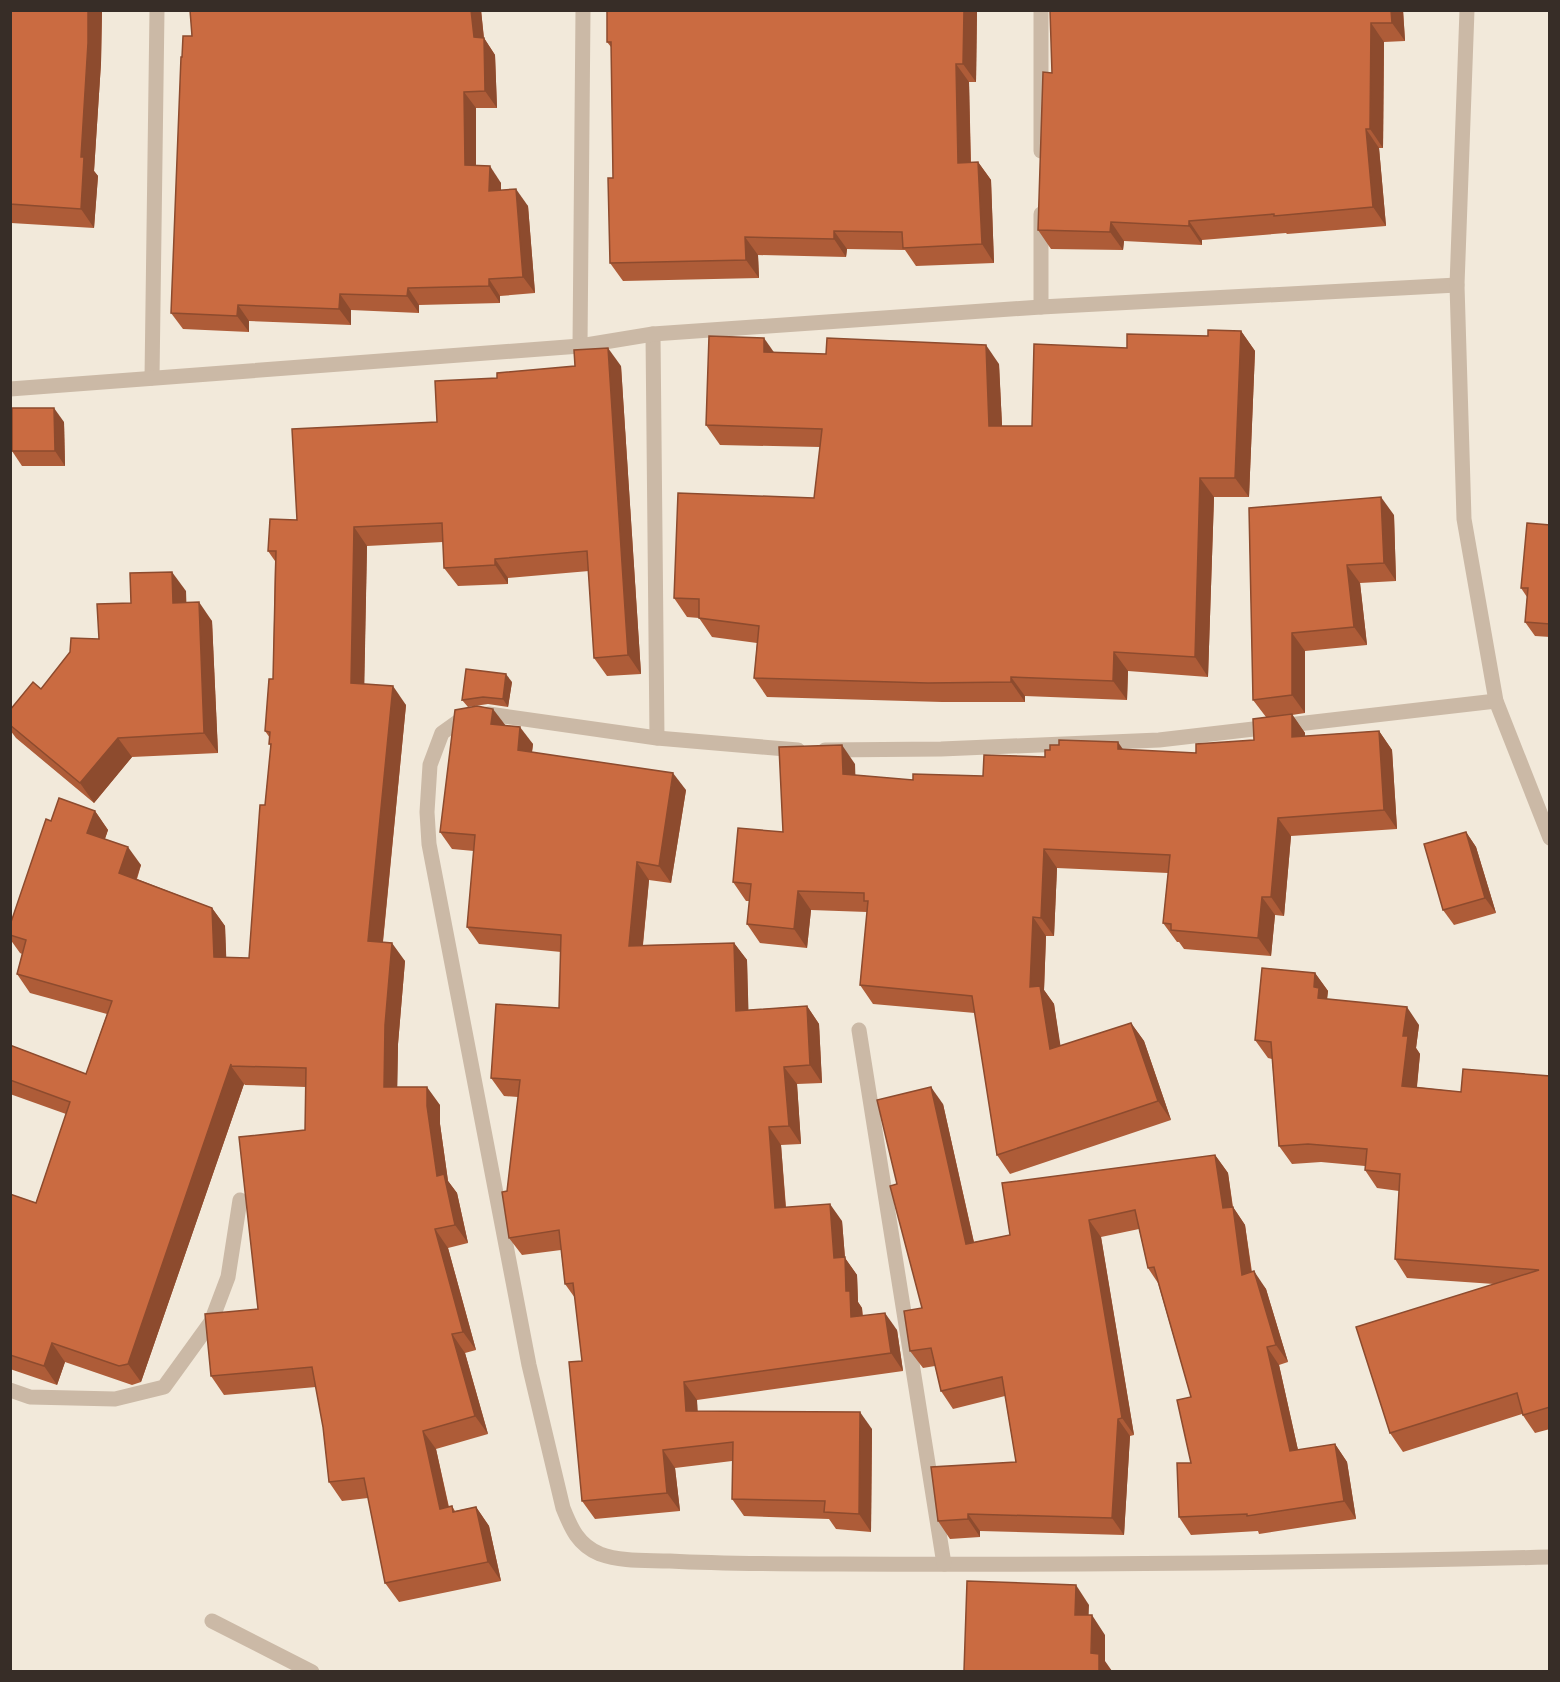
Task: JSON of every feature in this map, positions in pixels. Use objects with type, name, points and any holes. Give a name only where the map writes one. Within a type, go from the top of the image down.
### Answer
[{"type":"street","points":[[152,378],[157,10]]},
{"type":"street","points":[[580,346],[583,10]]},
{"type":"street","points":[[1041,10],[1041,165]]},
{"type":"street","points":[[1467,10],[1457,285],[1464,519],[1496,701],[1550,838]]},
{"type":"street","points":[[1041,200],[1041,307]]},
{"type":"street","points":[[10,389],[580,346],[653,334],[1041,307],[1457,285]]},
{"type":"street","points":[[653,334],[657,738]]},
{"type":"street","points":[[1496,701],[1159,740],[941,749],[797,750],[657,738],[489,714],[463,718],[442,733],[430,765],[427,812],[429,844],[529,1365],[563,1508],[572,1531],[582,1544],[600,1554],[623,1559],[708,1563],[944,1564],[1550,1557]]},
{"type":"street","points":[[859,1030],[944,1564]]},
{"type":"street","points":[[10,1390],[30,1397],[115,1399],[164,1387],[212,1322],[228,1277],[240,1200]]},
{"type":"street","points":[[212,1621],[312,1671]]},
{"type":"building","points":[[10,10],[88,10],[81,157],[84,157],[81,209],[10,204]]},
{"type":"building","points":[[190,10],[471,10],[474,37],[484,38],[485,91],[464,92],[465,165],[490,166],[489,191],[516,189],[523,277],[489,279],[489,286],[408,288],[407,296],[340,294],[339,309],[238,305],[237,316],[171,313],[181,57],[183,36],[192,36]]},
{"type":"building","points":[[607,10],[964,10],[963,64],[956,64],[958,163],[978,162],[982,244],[903,248],[902,232],[834,231],[834,239],[745,237],[746,260],[610,263],[608,178],[613,178],[611,42],[607,42]]},
{"type":"building","points":[[1050,10],[1391,10],[1392,23],[1371,23],[1370,129],[1366,129],[1373,207],[1189,221],[1189,226],[1111,222],[1110,232],[1038,230],[1043,72],[1052,73]]},
{"type":"building","points":[[1208,330],[1241,331],[1235,478],[1200,478],[1195,657],[1114,652],[1113,681],[1011,677],[1011,682],[928,683],[754,678],[759,626],[699,618],[699,599],[674,598],[678,493],[814,498],[822,429],[706,425],[709,336],[764,338],[764,352],[826,354],[827,338],[986,345],[989,426],[1032,426],[1034,344],[1127,348],[1127,334],[1208,336]]},
{"type":"building","points":[[608,348],[628,655],[594,658],[587,551],[495,559],[495,565],[444,568],[442,523],[354,527],[351,683],[393,686],[368,941],[392,943],[385,1025],[384,1087],[427,1087],[427,1106],[437,1176],[444,1174],[455,1225],[435,1229],[463,1332],[452,1334],[475,1416],[423,1431],[440,1509],[452,1506],[453,1512],[476,1507],[488,1562],[385,1583],[364,1478],[329,1482],[323,1427],[312,1367],[211,1376],[205,1314],[258,1309],[239,1137],[305,1130],[306,1068],[231,1066],[231,1064],[128,1364],[119,1366],[52,1343],[44,1366],[10,1355],[10,1194],[36,1203],[70,1102],[10,1080],[10,1045],[86,1074],[112,1001],[17,974],[26,940],[10,935],[10,925],[46,819],[51,821],[59,798],[95,811],[87,833],[128,847],[119,873],[212,908],[214,957],[249,958],[260,805],[265,805],[271,744],[269,744],[270,732],[265,731],[269,679],[273,679],[276,551],[268,551],[270,519],[297,520],[292,429],[437,422],[435,381],[497,378],[497,373],[575,366],[574,350]]},
{"type":"building","points":[[12,408],[54,408],[55,451],[12,451]]},
{"type":"building","points":[[1381,497],[1384,563],[1347,565],[1354,627],[1292,633],[1292,695],[1253,700],[1249,508]]},
{"type":"building","points":[[1527,523],[1550,525],[1550,624],[1525,622],[1528,588],[1521,588]]},
{"type":"building","points":[[172,572],[173,603],[199,602],[204,733],[118,738],[80,783],[10,725],[10,710],[33,682],[41,689],[70,652],[71,638],[99,639],[97,604],[131,603],[130,573]]},
{"type":"building","points":[[466,669],[506,674],[503,699],[483,697],[462,700]]},
{"type":"building","points":[[477,706],[493,709],[491,724],[520,727],[518,750],[673,773],[659,866],[637,862],[629,946],[734,943],[736,1011],[807,1006],[810,1065],[784,1067],[789,1126],[769,1127],[775,1208],[830,1204],[834,1258],[845,1257],[846,1291],[850,1291],[851,1317],[885,1313],[891,1353],[684,1382],[686,1411],[860,1412],[859,1514],[824,1512],[825,1501],[732,1499],[733,1442],[663,1450],[667,1493],[582,1501],[569,1362],[582,1361],[573,1283],[565,1284],[559,1230],[509,1238],[502,1192],[507,1191],[520,1080],[491,1078],[496,1004],[559,1008],[561,935],[467,927],[475,835],[440,832],[455,710]]},
{"type":"building","points":[[1292,714],[1292,737],[1379,731],[1384,810],[1278,818],[1271,897],[1262,897],[1258,938],[1171,930],[1171,924],[1163,923],[1170,855],[1044,849],[1041,918],[1033,917],[1030,987],[1040,986],[1050,1049],[1131,1023],[1158,1101],[997,1155],[972,996],[860,985],[868,901],[864,901],[864,893],[798,891],[794,929],[747,924],[751,884],[733,882],[738,828],[783,832],[779,747],[842,745],[843,774],[913,780],[913,774],[983,776],[984,755],[1045,757],[1045,750],[1050,750],[1050,745],[1059,745],[1059,740],[1118,742],[1118,749],[1196,753],[1196,744],[1254,740],[1253,719]]},
{"type":"building","points":[[1466,832],[1485,898],[1443,910],[1424,844]]},
{"type":"building","points":[[1262,968],[1315,973],[1314,987],[1319,988],[1318,998],[1407,1007],[1403,1036],[1408,1036],[1402,1086],[1461,1092],[1463,1069],[1550,1076],[1550,1407],[1523,1415],[1517,1393],[1390,1433],[1356,1327],[1539,1270],[1395,1259],[1400,1174],[1365,1170],[1367,1149],[1308,1144],[1279,1146],[1271,1042],[1255,1040]]},
{"type":"building","points":[[931,1087],[966,1244],[1010,1235],[1002,1183],[1215,1155],[1223,1208],[1233,1207],[1242,1275],[1254,1271],[1276,1345],[1267,1347],[1290,1451],[1335,1444],[1344,1501],[1247,1516],[1247,1514],[1179,1517],[1177,1463],[1191,1463],[1177,1400],[1191,1397],[1154,1267],[1148,1268],[1135,1210],[1089,1220],[1122,1418],[1118,1419],[1112,1518],[968,1514],[968,1519],[938,1521],[931,1467],[1016,1462],[1002,1377],[941,1391],[931,1348],[910,1351],[904,1311],[922,1308],[890,1186],[897,1184],[877,1100]]},
{"type":"building","points":[[967,1581],[1076,1585],[1075,1615],[1092,1615],[1091,1653],[1099,1654],[1099,1671],[964,1671]]}]
